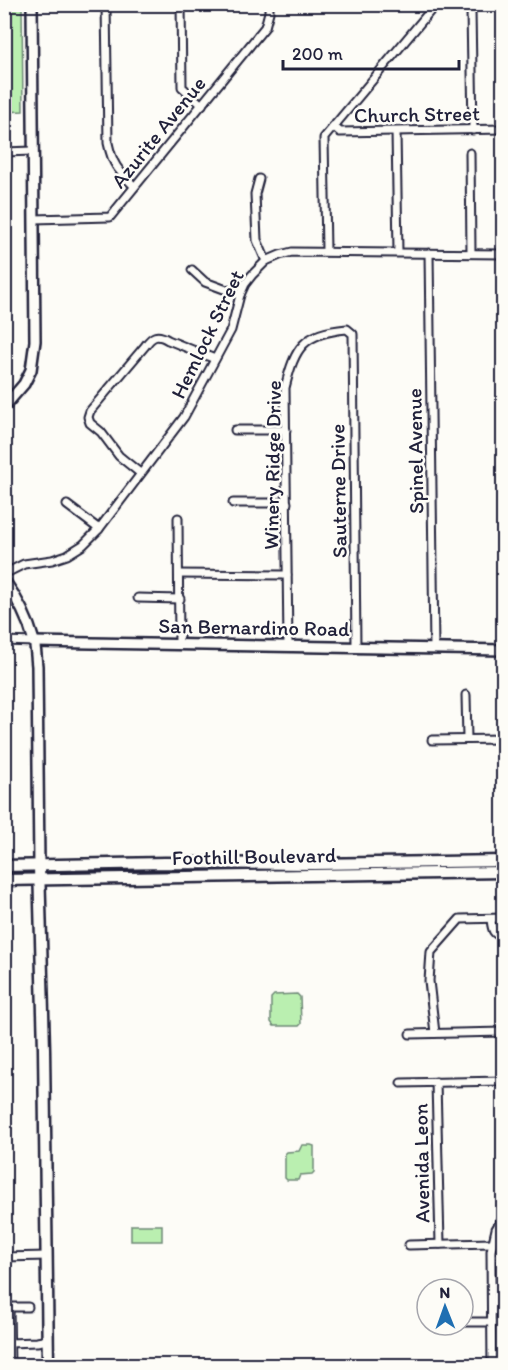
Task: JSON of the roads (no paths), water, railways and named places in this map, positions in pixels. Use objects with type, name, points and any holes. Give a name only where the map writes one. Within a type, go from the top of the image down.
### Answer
[{"type":"main road","name":"Foothill Boulevard","points":[[4,866],[504,861]]},
{"type":"main road","points":[[39,866],[48,1365]]},
{"type":"main road","name":"Foothill Boulevard","points":[[4,880],[504,872]]},
{"type":"street","points":[[4,407],[24,384],[31,370],[35,341],[32,4]]},
{"type":"street","points":[[105,4],[108,143],[112,160],[134,186]]},
{"type":"street","points":[[181,4],[182,87],[202,105]]},
{"type":"street","name":"Azurite Avenue","points":[[34,219],[110,217],[265,27],[269,4]]},
{"type":"street","points":[[326,251],[324,138],[436,4]]},
{"type":"street","points":[[468,4],[471,11],[472,130]]},
{"type":"street","name":"Church Street","points":[[333,126],[340,132],[504,129]]},
{"type":"street","points":[[396,132],[398,252]]},
{"type":"street","points":[[4,152],[33,151]]},
{"type":"street","points":[[470,153],[471,253]]},
{"type":"street","points":[[259,179],[255,194],[257,240],[266,261]]},
{"type":"street","name":"Hemlock Street","points":[[4,574],[20,565],[67,555],[83,545],[99,529],[184,417],[231,330],[245,284],[266,261],[292,252],[326,251],[504,254]]},
{"type":"street","name":"Spinel Avenue","points":[[429,253],[434,649]]},
{"type":"street","points":[[192,270],[205,282],[240,295]]},
{"type":"street","name":"Winery Ridge Drive","points":[[288,646],[285,388],[295,355],[306,340],[320,333],[347,329],[353,334]]},
{"type":"street","name":"Sauterne Drive","points":[[353,334],[356,647]]},
{"type":"street","points":[[140,473],[119,456],[101,432],[90,423],[88,417],[90,411],[150,338],[162,336],[214,359]]},
{"type":"street","points":[[235,430],[286,430]]},
{"type":"street","points":[[233,503],[287,503]]},
{"type":"street","points":[[67,506],[99,529]]},
{"type":"street","points":[[178,518],[179,644]]},
{"type":"street","points":[[179,574],[287,576]]},
{"type":"street","points":[[4,580],[18,600],[34,642],[37,666],[39,866]]},
{"type":"street","points":[[138,598],[180,599]]},
{"type":"street","name":"San Bernardino Road","points":[[4,641],[504,650]]},
{"type":"street","points":[[466,695],[466,739]]},
{"type":"street","points":[[432,740],[504,739]]},
{"type":"street","points":[[435,1033],[429,981],[431,952],[460,919],[504,918]]},
{"type":"street","points":[[491,919],[495,934],[504,936]]},
{"type":"street","points":[[410,1034],[504,1032]]},
{"type":"street","points":[[401,1083],[504,1081]]},
{"type":"street","name":"Avenida Leon","points":[[436,1082],[440,1244]]},
{"type":"street","points":[[492,1365],[492,1243],[496,1229],[504,1216]]},
{"type":"street","points":[[409,1245],[492,1243]]},
{"type":"street","points":[[4,1257],[47,1256]]},
{"type":"street","points":[[10,1365],[6,1317],[9,1307],[28,1307]]},
{"type":"street","points":[[475,1322],[492,1322]]},
{"type":"street","points":[[9,1343],[48,1340]]}]
